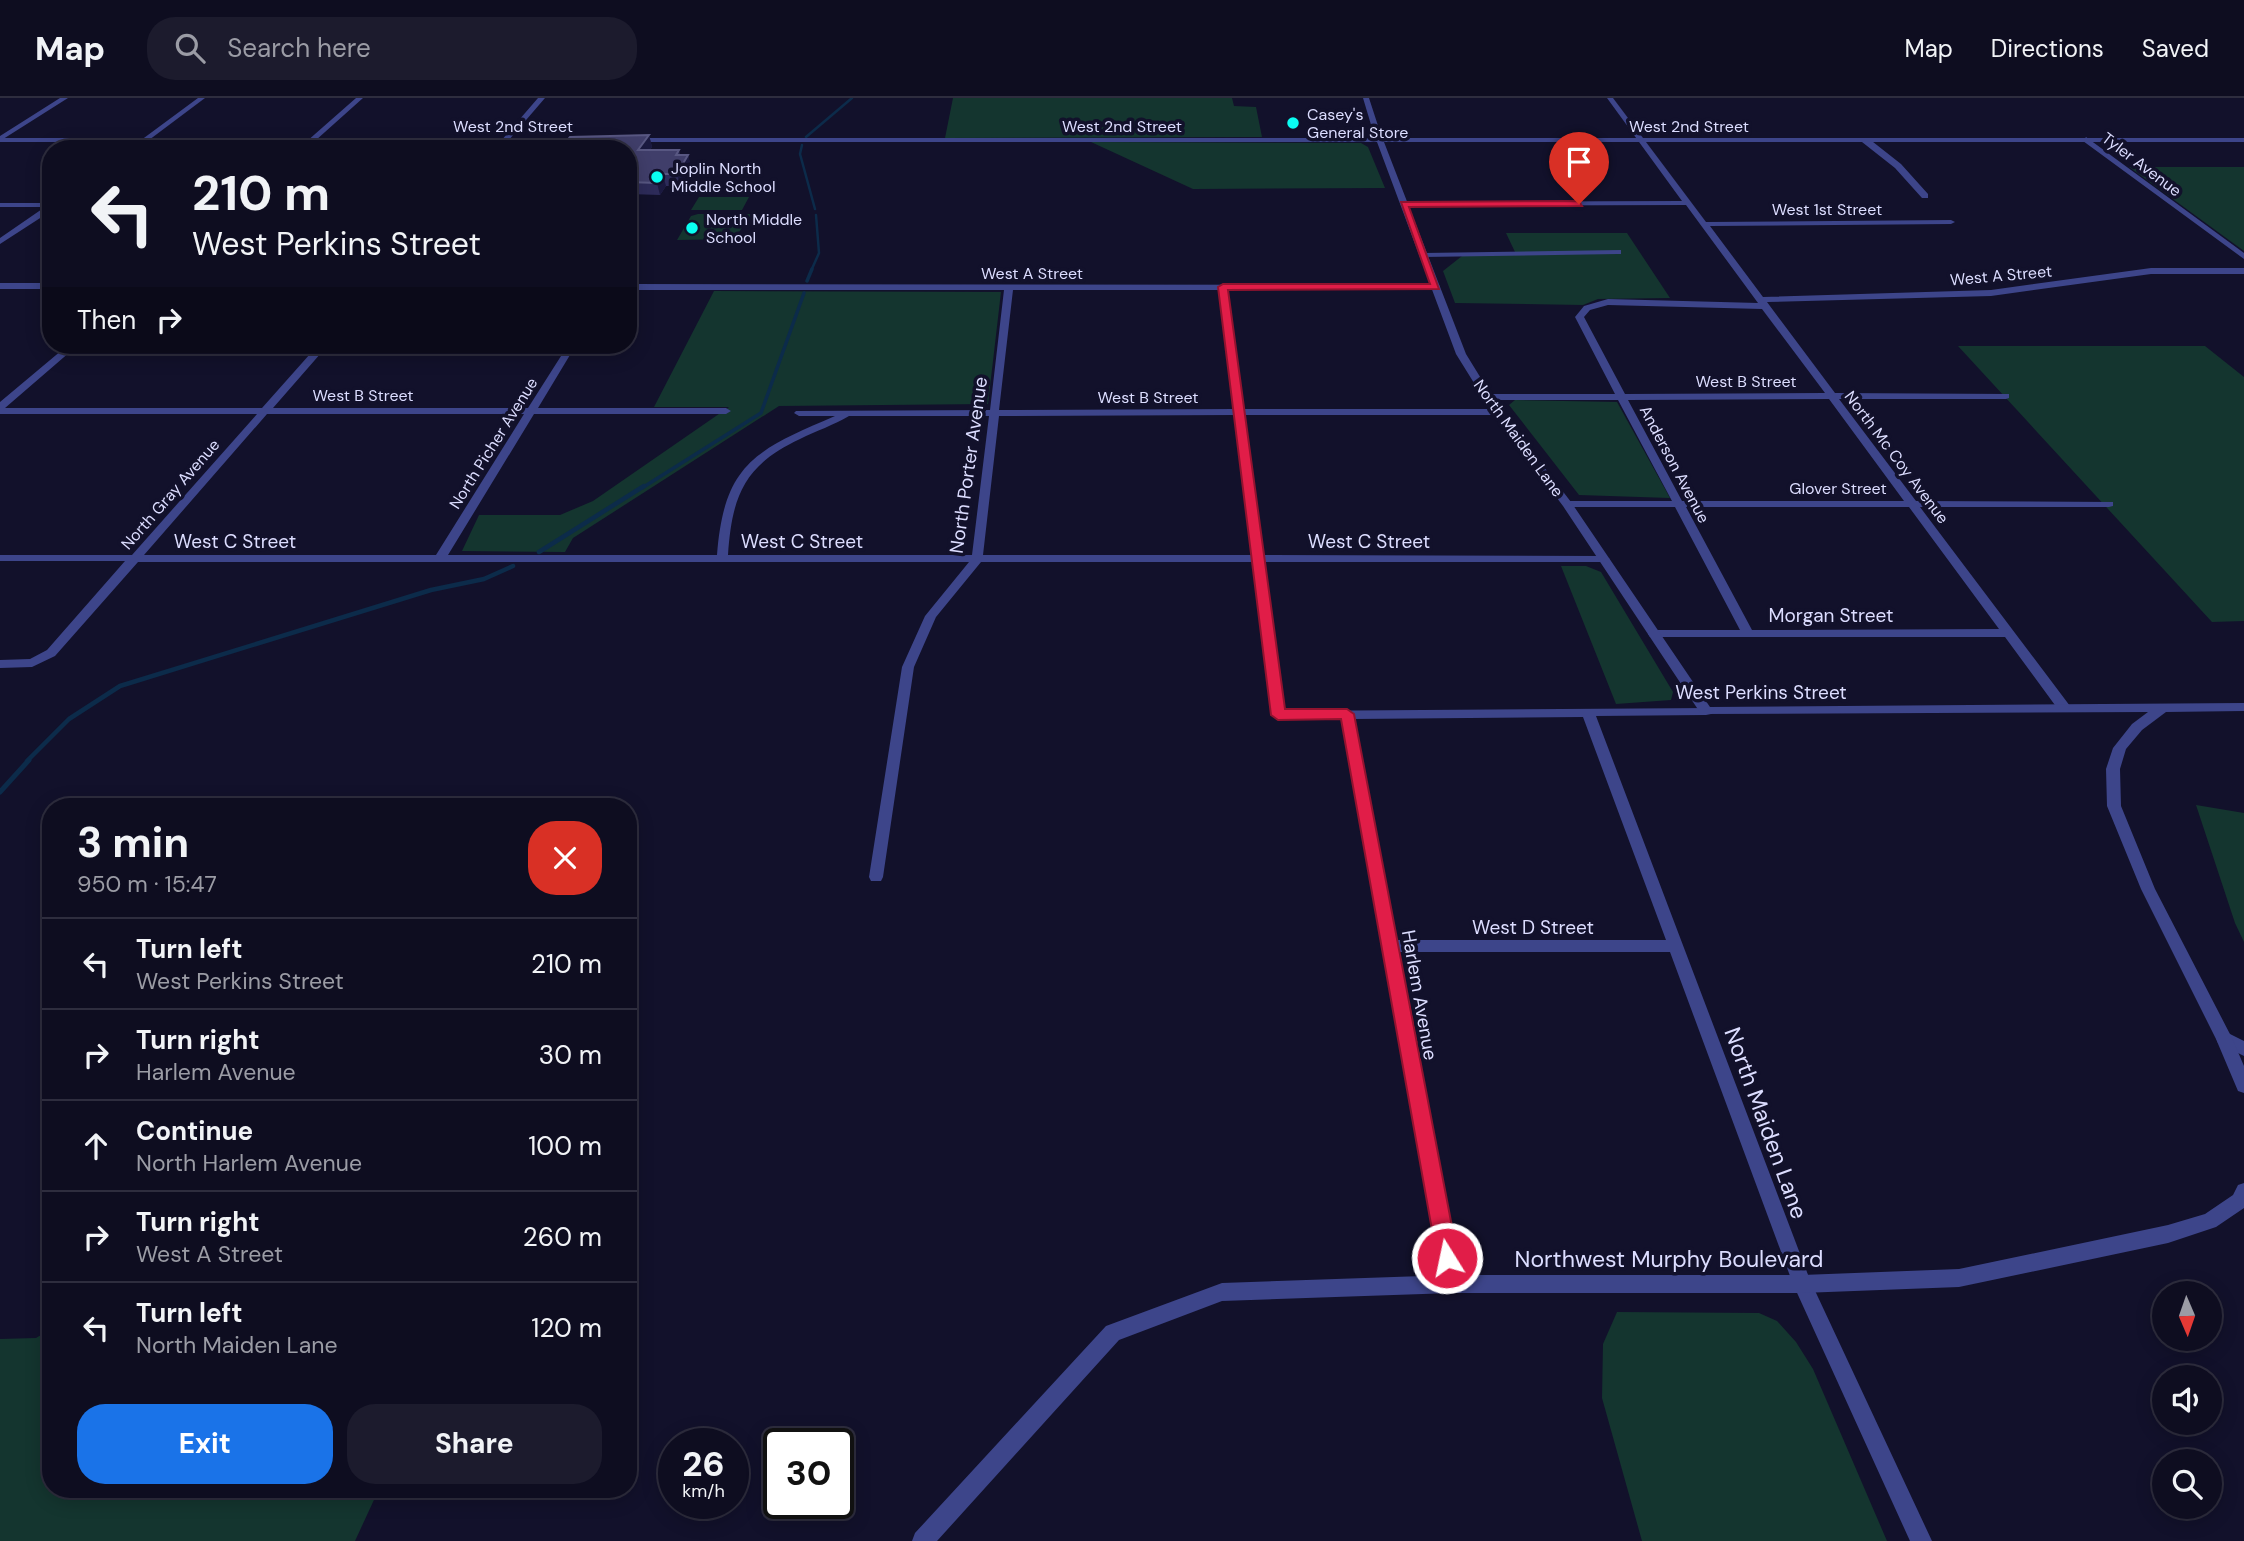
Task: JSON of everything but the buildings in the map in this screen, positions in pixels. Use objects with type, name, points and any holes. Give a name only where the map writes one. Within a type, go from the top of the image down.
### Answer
[{"type":"street","points":[[0,139],[65,98]]},
{"type":"street","points":[[145,139],[202,98]]},
{"type":"street","points":[[311,140],[360,98]]},
{"type":"street","points":[[505,139],[542,98]]},
{"type":"street","name":"North Maiden Lane","points":[[1367,98],[1379,139],[1461,354],[1486,397],[1567,504],[1706,711]]},
{"type":"street","name":"North Mc Coy Avenue","points":[[1610,98],[2065,709]]},
{"type":"street","name":"West 2nd Street","points":[[0,139],[601,139]]},
{"type":"street","name":"West 2nd Street","points":[[615,139],[2244,139]]},
{"type":"street","points":[[1865,139],[1898,166],[1926,196]]},
{"type":"street","name":"Tyler Avenue","points":[[2086,139],[2244,257]]},
{"type":"street","points":[[1404,204],[1689,203]]},
{"type":"street","points":[[0,205],[42,206]]},
{"type":"street","points":[[0,242],[42,212]]},
{"type":"street","name":"West 1st Street","points":[[1704,224],[1951,222]]},
{"type":"street","points":[[1423,255],[1618,252]]},
{"type":"street","name":"West A Street","points":[[1584,310],[1614,302],[1762,303],[1991,293],[2151,271],[2244,271]]},
{"type":"street","points":[[0,286],[42,286]]},
{"type":"street","name":"West A Street","points":[[637,287],[1436,287]]},
{"type":"street","name":"North Porter Avenue","points":[[876,877],[908,667],[931,616],[977,559],[1009,287]]},
{"type":"street","points":[[1223,287],[1256,559]]},
{"type":"street","name":"Anderson Avenue","points":[[1584,310],[1580,320],[1748,634]]},
{"type":"street","points":[[0,409],[63,354]]},
{"type":"street","name":"North Gray Avenue","points":[[0,664],[38,661],[51,653],[315,354]]},
{"type":"street","name":"North Picher Avenue","points":[[440,558],[566,354]]},
{"type":"street","name":"West B Street","points":[[1486,397],[2006,396]]},
{"type":"street","name":"West B Street","points":[[0,409],[726,411]]},
{"type":"street","name":"West B Street","points":[[799,413],[1497,412]]},
{"type":"street","points":[[722,559],[723,521],[730,498],[755,460],[776,446],[850,413]]},
{"type":"street","name":"Glover Street","points":[[1567,504],[2109,504]]},
{"type":"street","name":"West C Street","points":[[0,558],[1604,559]]},
{"type":"street","name":"West Perkins Street","points":[[1256,559],[1278,715],[2244,707]]},
{"type":"street","name":"Morgan Street","points":[[1654,634],[2008,634]]},
{"type":"street","points":[[2161,709],[2137,727],[2120,748],[2113,769],[2114,806],[2148,889],[2224,1038],[2244,1087]]},
{"type":"street","name":"North Maiden Lane","points":[[1588,712],[1802,1284],[1922,1541]]},
{"type":"street","name":"Harlem Avenue","points":[[1347,714],[1452,1284]]},
{"type":"street","name":"West D Street","points":[[1390,946],[1676,946]]},
{"type":"street","points":[[2224,1038],[2244,1049]]},
{"type":"street","name":"Northwest Murphy Boulevard","points":[[923,1541],[1114,1333],[1222,1292],[1452,1284],[1802,1284],[1959,1278],[2156,1237],[2210,1221],[2239,1201],[2244,1191]]},
{"type":"green space","points":[[953,98],[1232,98],[1234,106],[1256,107],[1262,137],[945,138]]},
{"type":"green space","points":[[1091,142],[1361,143],[1368,147],[1385,188],[1193,189]]},
{"type":"green space","points":[[2129,167],[2244,167],[2244,251]]},
{"type":"green space","points":[[699,197],[749,197],[742,210],[691,210]]},
{"type":"green space","points":[[752,214],[734,239],[677,240],[691,216]]},
{"type":"green space","points":[[1506,233],[1627,233],[1670,298],[1598,299],[1583,305],[1455,303],[1443,271],[1462,256],[1515,252]]},
{"type":"green space","points":[[714,291],[1001,292],[988,404],[779,406],[573,538],[565,552],[462,551],[479,515],[560,515],[593,501],[729,407],[654,407]]},
{"type":"green space","points":[[1958,346],[2205,346],[2244,377],[2244,621],[2212,622]]},
{"type":"green space","points":[[1515,400],[1617,402],[1670,498],[1579,495],[1509,405]]},
{"type":"green space","points":[[1561,566],[1586,566],[1601,572],[1673,692],[1671,700],[1616,704]]},
{"type":"green space","points":[[2196,805],[2244,813],[2244,942],[2235,923]]},
{"type":"green space","points":[[1617,1312],[1759,1313],[1777,1321],[1796,1342],[1813,1369],[1887,1541],[1642,1541],[1602,1398],[1603,1344]]},
{"type":"green space","points":[[42,1334],[42,1498],[375,1498],[355,1541],[0,1541],[0,1339],[36,1338]]},
{"type":"waterway","points":[[806,137],[852,98]]},
{"type":"waterway","points":[[802,145],[800,154],[815,209]]},
{"type":"waterway","points":[[811,271],[819,253],[816,215]]},
{"type":"waterway","points":[[807,281],[812,269]]},
{"type":"waterway","points":[[642,488],[761,413],[804,293]]},
{"type":"waterway","points":[[539,552],[644,486]]},
{"type":"waterway","points":[[27,761],[69,719],[120,686],[431,590],[484,579],[513,566]]},
{"type":"waterway","points":[[0,792],[29,760]]},
{"type":"place","name":"Casey's General Store","points":[[1293,123]]},
{"type":"place","name":"Joplin North Middle School","points":[[657,177]]},
{"type":"place","name":"North Middle School","points":[[692,228]]},
{"type":"route","points":[[1447,1258],[1347,714],[1278,715],[1223,287],[1436,287],[1404,204],[1579,204]]}]
